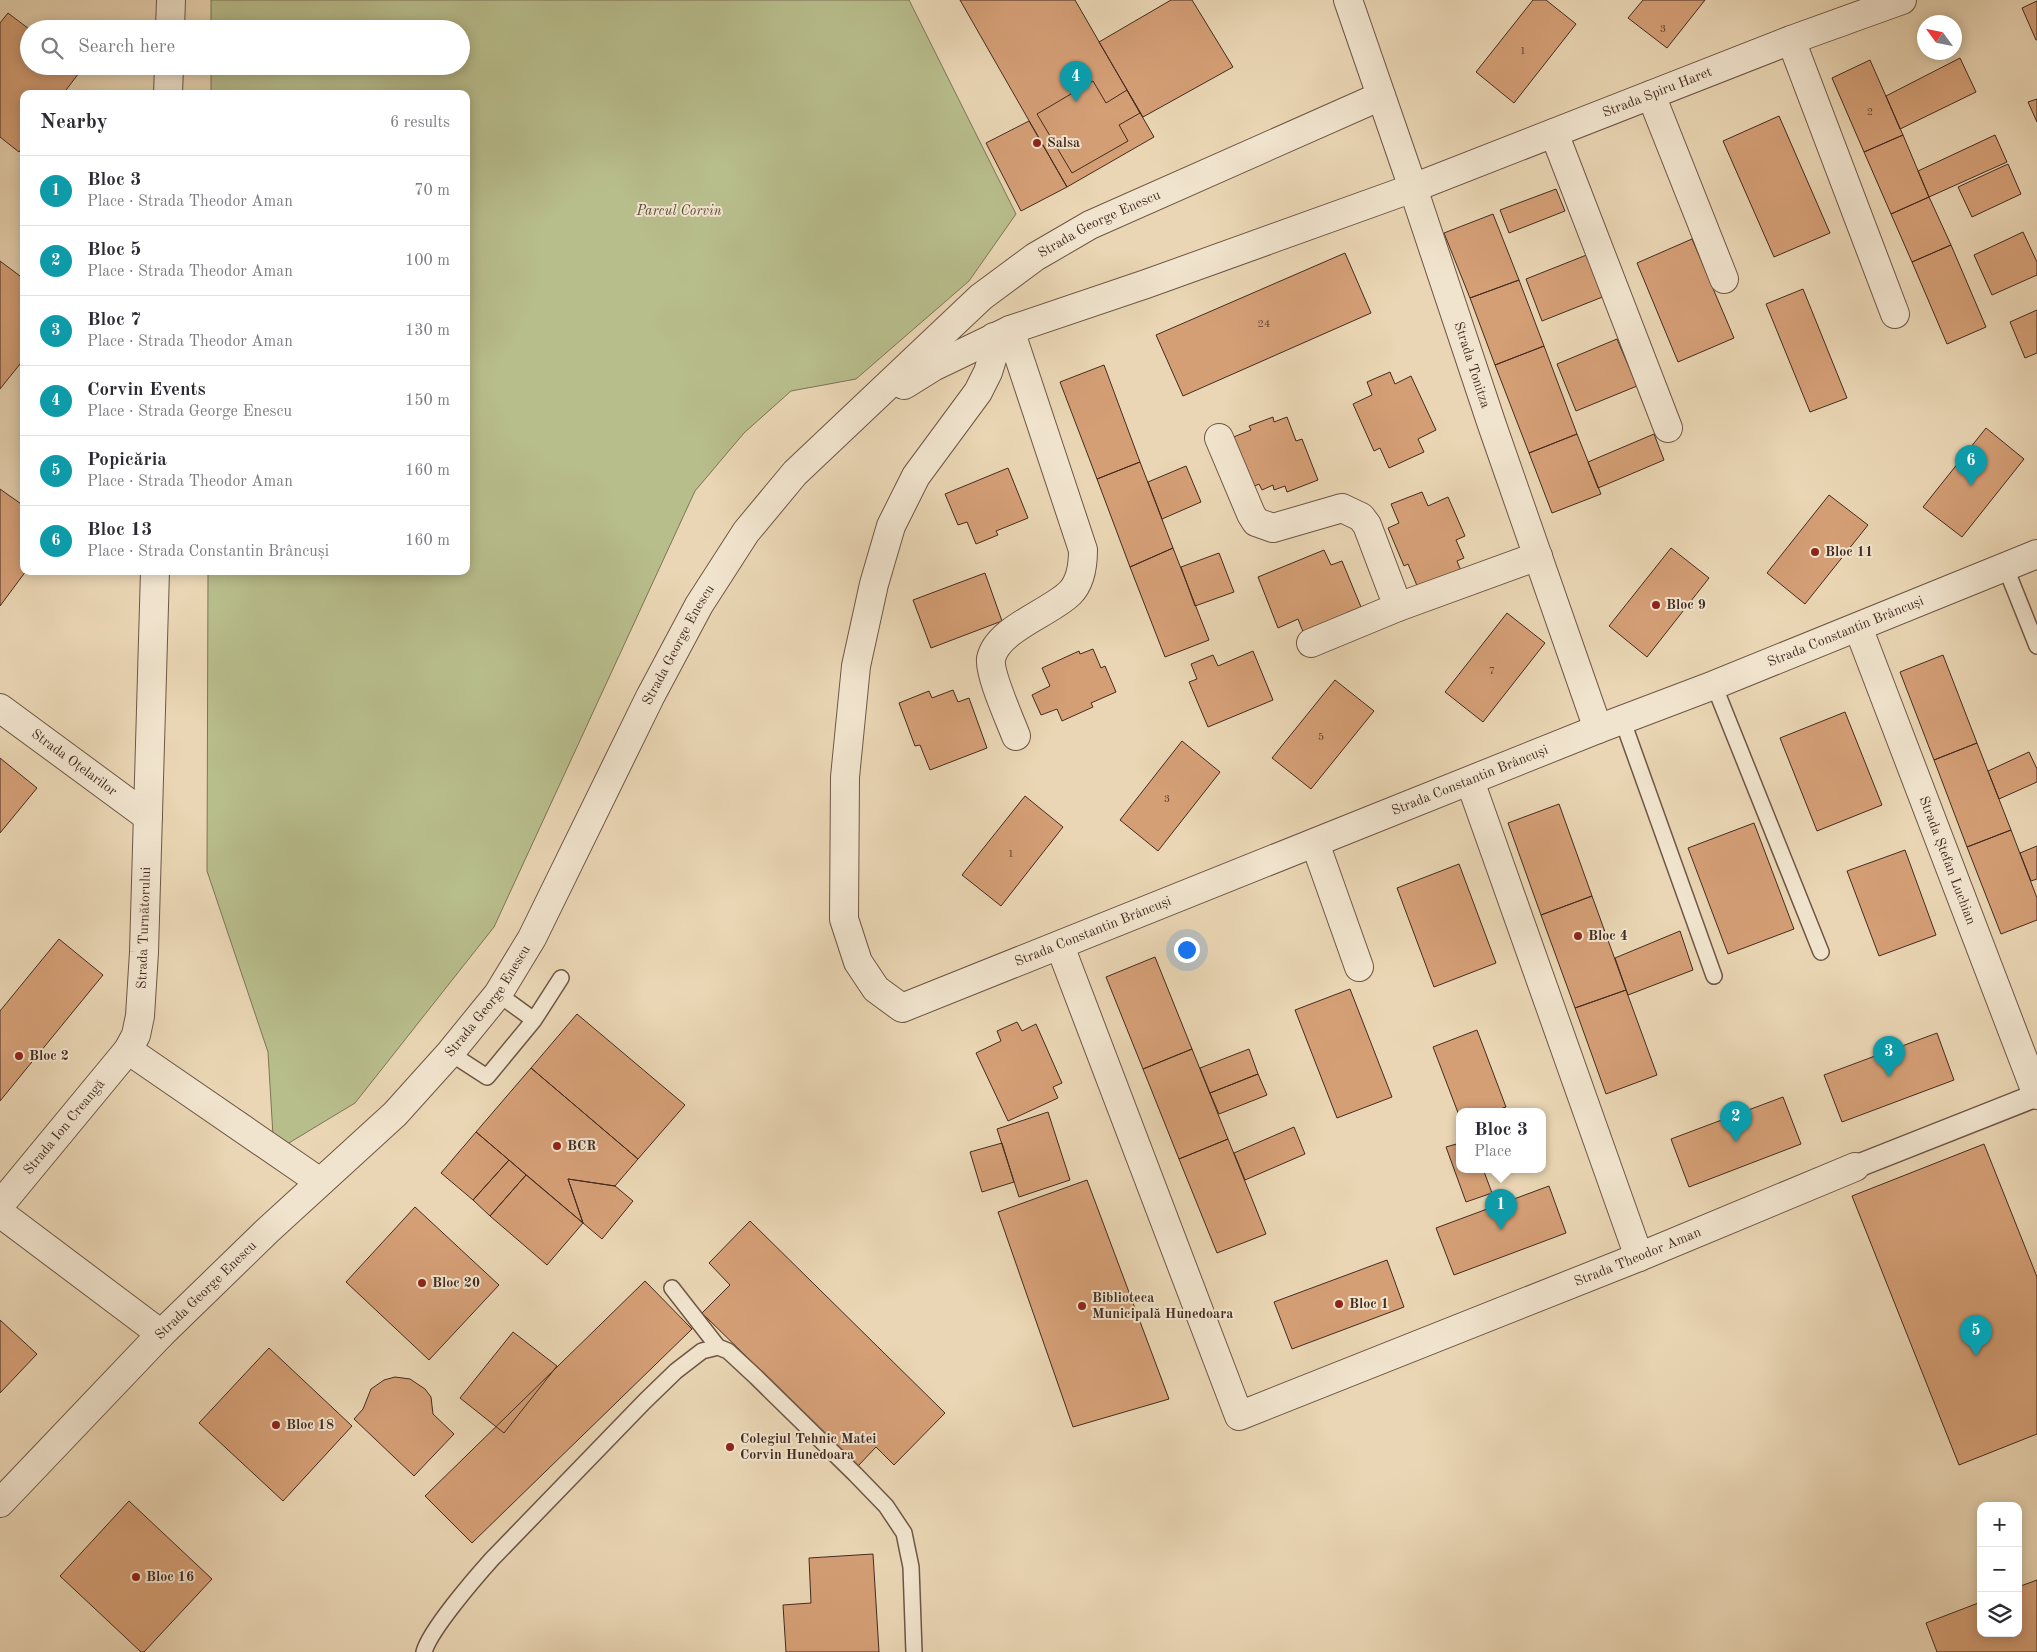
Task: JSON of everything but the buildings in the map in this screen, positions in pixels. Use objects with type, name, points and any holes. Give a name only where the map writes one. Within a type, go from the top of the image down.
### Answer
[{"type":"street","points":[[170,20],[171,0]]},
{"type":"street","name":"Strada Tonitza","points":[[1348,0],[1538,556],[1610,724]]},
{"type":"street","name":"Strada Spiru Haret","points":[[1413,188],[1790,40],[1902,0]]},
{"type":"street","points":[[1790,40],[1895,314]]},
{"type":"street","points":[[168,90],[169,75]]},
{"type":"street","points":[[1651,94],[1724,279]]},
{"type":"street","name":"Strada George Enescu","points":[[0,1503],[162,1334],[320,1182],[395,1114],[450,1053],[498,994],[532,938],[650,698],[699,605],[746,532],[795,473],[981,297],[1035,257],[1090,225],[1380,96]]},
{"type":"street","points":[[1554,133],[1668,428]]},
{"type":"street","name":"Strada George Enescu","points":[[858,413],[933,367],[1002,334],[1413,188]]},
{"type":"street","points":[[1002,334],[1083,550],[1081,572],[1070,593],[1005,637],[997,647],[992,659],[994,678],[1016,736]]},
{"type":"street","name":"Strada Constantin Brâncuși","points":[[1002,334],[988,372],[978,392],[916,476],[891,526],[874,584],[856,666],[845,777],[844,919],[858,962],[876,989],[902,1008],[1610,724],[1714,685],[2037,554]]},
{"type":"street","points":[[1219,438],[1256,522],[1273,528],[1342,508],[1361,517],[1367,525],[1398,607]]},
{"type":"street","points":[[1311,643],[1398,607],[1538,556]]},
{"type":"street","name":"Strada Turnătorului","points":[[128,1050],[136,1036],[140,1016],[155,575]]},
{"type":"street","name":"Strada Ștefan Luchian","points":[[1858,627],[2037,1095]]},
{"type":"street","name":"Strada Oțelarilor","points":[[0,708],[148,817]]},
{"type":"street","points":[[1470,781],[1639,1256]]},
{"type":"street","points":[[1315,843],[1359,967]]},
{"type":"street","name":"Strada Theodor Aman","points":[[1060,946],[1239,1416],[2037,1095]]},
{"type":"street","points":[[128,1050],[320,1182]]},
{"type":"street","name":"Strada Ion Creangă","points":[[0,1205],[128,1050]]},
{"type":"street","points":[[0,1213],[162,1334]]},
{"type":"lane","points":[[2004,566],[2037,646]]},
{"type":"lane","points":[[1714,685],[1821,952]]},
{"type":"lane","points":[[1610,724],[1714,976]]},
{"type":"lane","points":[[450,1053],[487,1077],[534,1020],[562,978]]},
{"type":"lane","points":[[498,994],[534,1020]]},
{"type":"lane","points":[[672,1288],[718,1347],[728,1351],[855,1474],[886,1506],[904,1533],[911,1567],[914,1652]]},
{"type":"lane","points":[[424,1652],[441,1624],[475,1578],[644,1401],[676,1371],[702,1351],[718,1347]]},
{"type":"green space","name":"Parcul Corvin","points":[[211,0],[909,0],[1016,214],[969,281],[856,379],[791,391],[744,433],[695,491],[494,927],[355,1103],[274,1152],[268,1052],[207,871],[208,575],[470,575],[470,90],[211,90],[211,75],[470,75],[470,20],[211,20]]},
{"type":"place","name":"Corvin Events","points":[[1076,102]]},
{"type":"place","name":"Salsa","points":[[1037,143]]},
{"type":"place","name":"Bloc 13","points":[[1971,486]]},
{"type":"place","name":"Bloc 11","points":[[1815,552]]},
{"type":"place","name":"Bloc 9","points":[[1656,605]]},
{"type":"place","name":"Bloc 4","points":[[1578,936]]},
{"type":"place","name":"Bloc 2","points":[[19,1056]]},
{"type":"place","name":"Bloc 7","points":[[1889,1077]]},
{"type":"place","name":"Bloc 5","points":[[1736,1142]]},
{"type":"place","name":"BCR","points":[[557,1146]]},
{"type":"place","name":"Bloc 3","points":[[1501,1230]]},
{"type":"place","name":"Bloc 20","points":[[422,1283]]},
{"type":"place","name":"Bloc 1","points":[[1339,1304]]},
{"type":"place","name":"Biblioteca Municipală Hunedoara","points":[[1082,1306]]},
{"type":"place","name":"Popicăria","points":[[1976,1356]]},
{"type":"place","name":"Bloc 18","points":[[276,1425]]},
{"type":"place","name":"Colegiul Tehnic Matei Corvin Hunedoara","points":[[730,1447]]},
{"type":"place","name":"Bloc 16","points":[[136,1577]]}]
